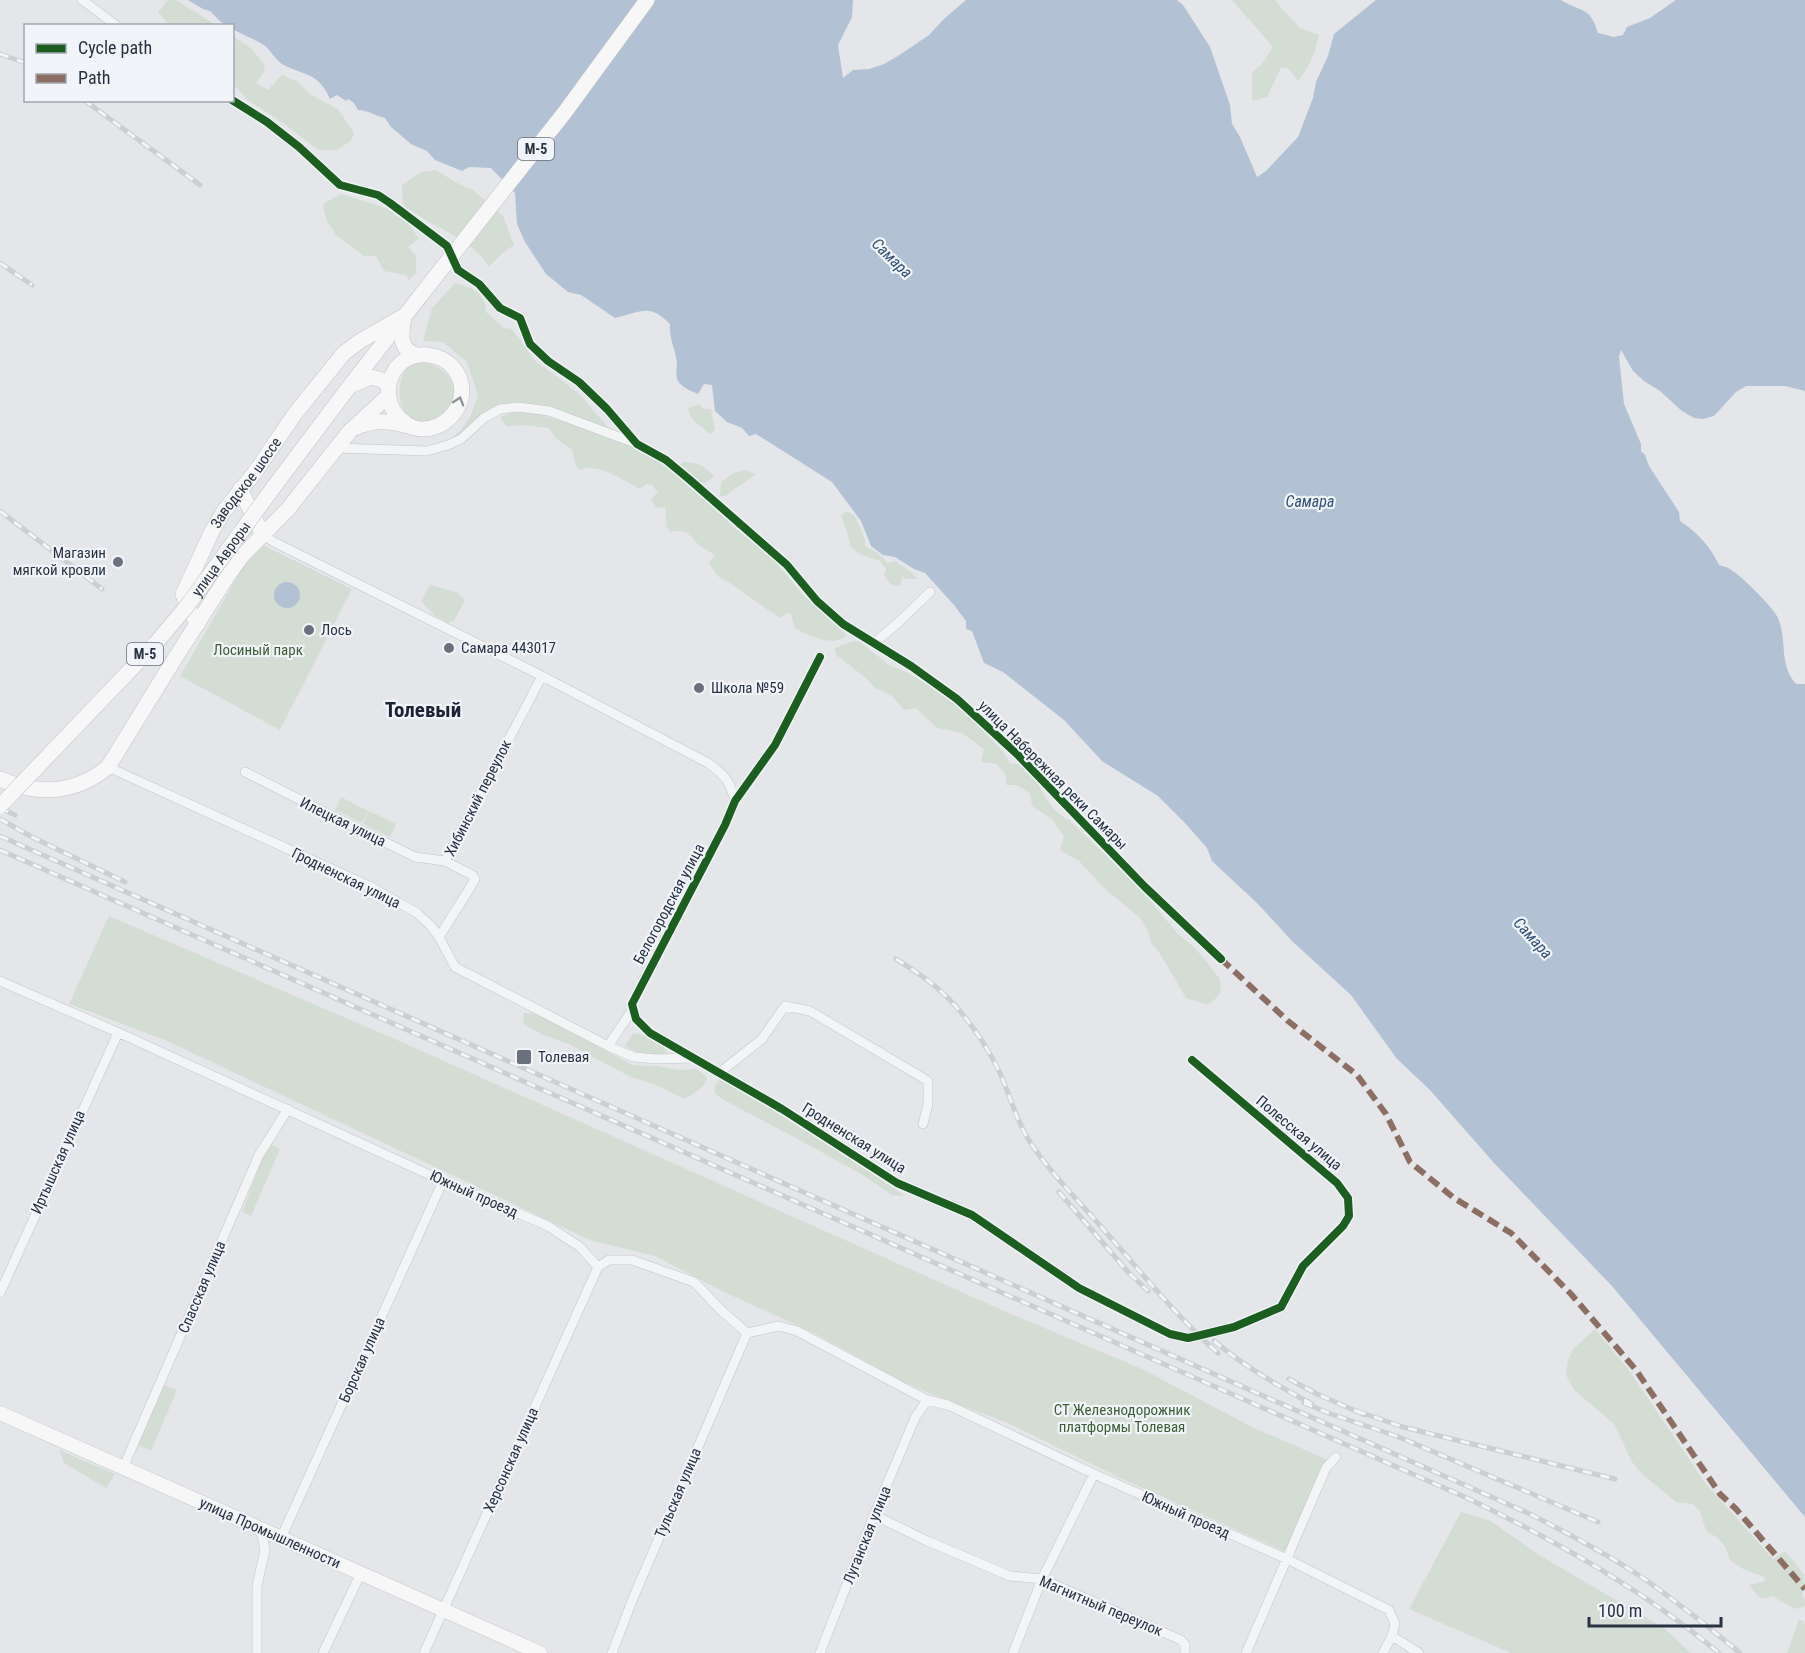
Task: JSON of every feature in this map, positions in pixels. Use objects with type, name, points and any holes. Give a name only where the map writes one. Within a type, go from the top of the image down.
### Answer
[{"type":"main road","name":"улица Авроры","points":[[0,806],[156,643],[187,606],[360,372],[565,112],[647,0]]},
{"type":"main road","name":"Заводское шоссе","points":[[198,624],[183,594],[212,531],[240,489],[256,471],[294,415],[344,353],[360,341],[405,316]]},
{"type":"main road","points":[[350,431],[374,421],[424,429],[445,422],[457,409],[462,390],[459,377],[446,361],[431,355],[410,353],[403,344],[402,337],[405,316]]},
{"type":"main road","points":[[344,353],[354,349],[361,354],[363,361],[360,372]]},
{"type":"main road","points":[[0,778],[36,789],[61,790],[74,788],[108,767],[237,563],[288,509],[350,431],[388,391],[396,367],[417,355]]},
{"type":"main road","points":[[349,387],[371,377],[382,380],[395,414],[414,428]]},
{"type":"main road","points":[[240,489],[263,535]]},
{"type":"main road","name":"улица Промышленности","points":[[0,1413],[444,1610],[521,1649],[540,1653]]},
{"type":"street","points":[[82,0],[114,24]]},
{"type":"street","name":"улица Набережная реки Самары","points":[[234,101],[267,122],[340,184],[378,195],[447,246],[458,270],[479,284],[500,308],[520,318],[530,344],[548,361],[579,382],[637,444],[666,460],[690,480],[787,565],[817,601],[843,624],[911,666],[957,699],[1017,754],[1145,887],[1221,959]]},
{"type":"street","points":[[336,448],[427,451],[461,439],[484,418],[500,409],[518,407],[549,411],[637,444]]},
{"type":"street","points":[[263,535],[708,763],[723,774],[732,786],[735,801]]},
{"type":"street","points":[[874,643],[930,592]]},
{"type":"street","name":"Белогородская улица","points":[[608,1046],[635,1014],[632,1004],[725,825],[735,801],[775,745],[820,657]]},
{"type":"street","name":"Хибинский переулок","points":[[439,937],[475,879],[472,875],[445,861],[542,676]]},
{"type":"street","name":"Гродненская улица","points":[[108,767],[369,886],[417,914],[431,926],[455,967],[608,1046],[634,1057],[693,1058]]},
{"type":"street","name":"Илецкая улица","points":[[245,772],[415,857],[445,861]]},
{"type":"street","name":"Южный проезд","points":[[0,981],[548,1226],[580,1247],[598,1267]]},
{"type":"street","points":[[719,1073],[762,1039],[785,1006],[810,1011],[928,1081],[928,1104],[923,1124]]},
{"type":"street","name":"Гродненская улица","points":[[635,1014],[650,1033],[782,1109],[897,1183],[972,1215],[1079,1288],[1170,1334],[1188,1338]]},
{"type":"street","name":"Иртышская улица","points":[[0,1293],[118,1032]]},
{"type":"street","name":"Полесская улица","points":[[1188,1338],[1234,1327],[1281,1307],[1303,1266],[1343,1226],[1349,1216],[1348,1198],[1337,1183],[1192,1060]]},
{"type":"street","name":"Спасская улица","points":[[123,1468],[259,1155],[288,1109]]},
{"type":"street","name":"Борская улица","points":[[281,1538],[443,1181]]},
{"type":"street","points":[[598,1267],[609,1260],[633,1260],[694,1282],[747,1333]]},
{"type":"street","name":"Херсонская улица","points":[[424,1653],[598,1267]]},
{"type":"street","name":"Южный проезд","points":[[747,1333],[779,1326],[797,1331],[927,1400],[948,1405],[1094,1474],[1287,1559],[1389,1610],[1395,1624],[1392,1636]]},
{"type":"street","name":"Тульская улица","points":[[612,1653],[634,1596],[747,1333]]},
{"type":"street","name":"Луганская улица","points":[[820,1653],[915,1418],[927,1400]]},
{"type":"street","points":[[1246,1653],[1326,1468],[1336,1457]]},
{"type":"street","points":[[1013,1653],[1042,1579],[1094,1474]]},
{"type":"street","name":"Магнитный переулок","points":[[874,1515],[925,1540],[1010,1576],[1042,1579],[1181,1640],[1185,1646],[1185,1653]]},
{"type":"street","points":[[256,1527],[262,1535],[265,1550],[257,1586],[257,1653]]},
{"type":"street","points":[[323,1653],[361,1573]]},
{"type":"street","points":[[1383,1653],[1392,1636],[1419,1653]]},
{"type":"green space","points":[[168,0],[176,0],[214,24],[168,24],[158,12]]},
{"type":"green space","points":[[1232,0],[1276,0],[1300,28],[1319,35],[1312,60],[1298,81],[1288,68],[1281,68],[1267,97],[1252,101],[1252,72],[1261,65],[1273,47]]},
{"type":"green space","points":[[234,37],[252,49],[265,66],[256,83],[268,90],[282,75],[298,82],[311,95],[338,109],[354,133],[351,141],[336,150],[318,150],[248,100],[234,85]]},
{"type":"green space","points":[[436,170],[473,190],[503,216],[515,245],[489,267],[472,248],[403,204],[402,185],[421,172]]},
{"type":"green space","points":[[341,194],[386,208],[409,224],[419,239],[408,247],[416,256],[416,273],[409,280],[406,275],[384,271],[376,256],[364,256],[336,235],[326,219],[323,204]]},
{"type":"green space","points":[[455,283],[477,292],[483,299],[486,312],[504,328],[512,329],[535,361],[581,396],[618,439],[562,413],[525,403],[505,406],[443,447],[431,444],[440,444],[450,440],[461,430],[471,415],[478,395],[467,362],[443,342],[423,341],[432,308]]},
{"type":"green space","points":[[417,360],[446,373],[452,384],[455,397],[453,405],[435,421],[415,421],[409,417],[402,405],[400,383],[407,369]]},
{"type":"green space","points":[[700,404],[703,409],[711,409],[715,430],[710,434],[689,413],[688,408]]},
{"type":"green space","points":[[513,412],[539,414],[567,423],[625,444],[668,466],[736,529],[770,555],[803,595],[847,635],[835,641],[821,639],[795,628],[791,614],[786,613],[781,618],[771,612],[719,577],[709,562],[715,556],[687,533],[670,532],[667,527],[665,507],[657,508],[651,500],[658,492],[652,485],[646,484],[640,489],[602,470],[587,468],[580,470],[576,466],[572,450],[558,440],[548,428],[506,426],[500,417]]},
{"type":"green space","points":[[683,462],[700,465],[714,477],[705,483],[698,481],[680,465]]},
{"type":"green space","points":[[745,470],[756,474],[725,496],[720,496],[721,482],[733,473]]},
{"type":"green space","points":[[846,511],[855,516],[865,539],[865,546],[888,563],[895,561],[917,579],[906,579],[902,576],[900,586],[891,585],[884,575],[886,569],[880,561],[859,554],[850,546],[841,516]]},
{"type":"green space","name":"Лосиный парк","points":[[263,545],[352,589],[280,730],[180,676],[249,557]]},
{"type":"green space","points":[[430,585],[456,592],[465,600],[454,620],[448,623],[435,616],[421,601]]},
{"type":"green space","points":[[853,641],[860,642],[889,665],[932,687],[969,715],[1003,752],[1010,763],[1023,765],[1055,809],[1136,884],[1178,934],[1194,947],[1219,978],[1220,994],[1208,1004],[1186,998],[1159,952],[1151,943],[1149,933],[1140,918],[1105,889],[1079,861],[1060,850],[1064,837],[1052,819],[1032,806],[1030,793],[1016,785],[1006,785],[1006,775],[997,764],[981,762],[984,749],[962,733],[937,728],[916,708],[904,710],[892,696],[875,688],[835,654],[835,648]]},
{"type":"green space","points":[[341,797],[368,811],[362,823],[335,810]]},
{"type":"green space","points":[[369,811],[396,824],[390,837],[363,824]]},
{"type":"green space","name":"СТ Железнодорожник платформы Толевая","points":[[109,916],[397,1040],[1004,1311],[1142,1369],[1252,1427],[1328,1460],[1286,1552],[1118,1477],[1008,1423],[904,1382],[814,1333],[722,1291],[655,1256],[590,1240],[165,1040],[69,1004]]},
{"type":"green space","points":[[523,1013],[537,1014],[633,1065],[678,1070],[696,1069],[707,1077],[706,1081],[699,1090],[685,1099],[651,1083],[631,1077],[568,1044],[541,1034],[524,1024]]},
{"type":"green space","points":[[633,1033],[652,1039],[668,1052],[652,1055],[630,1049],[625,1046]]},
{"type":"green space","points":[[719,1080],[725,1081],[842,1152],[905,1196],[892,1195],[861,1174],[724,1100],[715,1094],[715,1086]]},
{"type":"green space","points":[[271,1144],[280,1149],[251,1216],[242,1212],[263,1156]]},
{"type":"green space","points":[[1595,1329],[1628,1369],[1706,1484],[1773,1559],[1785,1551],[1803,1573],[1802,1595],[1805,1606],[1795,1609],[1772,1596],[1762,1599],[1756,1594],[1749,1585],[1765,1581],[1764,1577],[1743,1569],[1730,1560],[1725,1547],[1718,1538],[1706,1531],[1700,1511],[1693,1504],[1676,1502],[1642,1474],[1632,1462],[1614,1424],[1574,1390],[1566,1375],[1568,1360],[1574,1348]]},
{"type":"green space","points":[[162,1384],[177,1390],[151,1451],[136,1444]]},
{"type":"green space","points":[[59,1450],[115,1474],[106,1488],[64,1463]]},
{"type":"green space","points":[[1461,1512],[1491,1521],[1539,1555],[1664,1628],[1691,1653],[1511,1653],[1409,1609]]},
{"type":"green space","points":[[1799,1619],[1805,1623],[1805,1653],[1787,1653]]},
{"type":"water","name":"Самара","points":[[188,0],[853,0],[852,17],[838,45],[843,78],[853,70],[869,69],[898,56],[929,35],[966,0],[1177,0],[1183,5],[1210,47],[1230,105],[1232,124],[1257,177],[1266,171],[1298,137],[1334,34],[1376,0],[1561,0],[1588,14],[1598,33],[1614,37],[1623,35],[1627,27],[1650,18],[1676,0],[1805,0],[1805,391],[1785,386],[1746,386],[1736,392],[1714,416],[1703,419],[1694,418],[1633,371],[1621,350],[1619,357],[1624,404],[1641,444],[1641,451],[1679,512],[1680,521],[1703,540],[1719,565],[1728,568],[1740,577],[1775,613],[1781,627],[1785,660],[1790,676],[1796,684],[1805,684],[1805,1517],[1612,1286],[1495,1164],[1429,1089],[1397,1059],[1351,995],[1293,942],[1258,904],[1212,861],[1207,848],[1185,823],[1158,796],[1102,761],[1064,720],[1003,672],[984,663],[972,631],[966,629],[966,621],[954,605],[925,573],[895,557],[883,555],[871,546],[861,521],[832,482],[756,434],[749,436],[742,428],[727,422],[715,411],[712,385],[704,384],[698,394],[687,389],[678,381],[670,324],[663,317],[650,311],[644,311],[615,318],[581,295],[568,292],[546,274],[525,242],[517,224],[515,193],[491,168],[469,167],[462,171],[435,160],[427,151],[411,144],[391,127],[385,118],[358,110],[354,103],[337,95],[330,99],[315,79],[282,64],[265,46],[234,30],[234,24],[225,24],[210,11]]},
{"type":"water","points":[[287,582],[296,586],[300,595],[296,604],[287,608],[278,604],[274,595],[278,586]]},
{"type":"railway","points":[[0,54],[24,62]]},
{"type":"railway","points":[[87,102],[200,185]]},
{"type":"railway","points":[[0,263],[32,285]]},
{"type":"railway","points":[[0,511],[102,589]]},
{"type":"railway","points":[[0,808],[15,815]]},
{"type":"railway","points":[[0,819],[125,882]]},
{"type":"railway","points":[[0,836],[1530,1514],[1603,1553],[1646,1580],[1740,1653]]},
{"type":"railway","points":[[0,850],[1467,1498],[1566,1549],[1629,1587],[1719,1653]]},
{"type":"railway","points":[[896,959],[937,988],[968,1021],[999,1071],[1021,1125],[1038,1154],[1159,1293],[1218,1353]]},
{"type":"railway","points":[[1059,1192],[1128,1272],[1148,1291]]},
{"type":"railway","points":[[1214,1341],[1237,1359],[1312,1404]]},
{"type":"railway","points":[[1289,1379],[1365,1415]]},
{"type":"railway","points":[[1304,1403],[1399,1437],[1598,1522]]},
{"type":"railway","points":[[1357,1411],[1403,1427],[1615,1479]]},
{"type":"marked path","points":[[1221,959],[1288,1021],[1357,1075],[1386,1114],[1410,1162],[1454,1198],[1511,1233],[1571,1294],[1636,1370],[1720,1494],[1736,1509],[1805,1589]]},
{"type":"cycle path","points":[[234,101],[267,122],[299,147],[340,185],[378,195],[447,246],[458,270],[479,284],[500,308],[520,318],[530,344],[548,361],[579,382],[607,409],[637,444],[666,460],[690,480],[787,565],[817,601],[843,624],[911,666],[957,699],[1017,754],[1145,887],[1221,959]]},
{"type":"cycle path","points":[[820,657],[775,745],[735,801],[725,825],[632,1004],[636,1019],[650,1033],[782,1109],[897,1183],[972,1215],[1079,1288],[1170,1334],[1188,1338],[1234,1327],[1281,1307],[1303,1266],[1343,1226],[1349,1216],[1348,1198],[1337,1183],[1192,1060]]},
{"type":"place","name":"Магазин мягкой кровли","points":[[118,562]]},
{"type":"place","name":"Лось","points":[[309,630]]},
{"type":"place","name":"Самара 443017","points":[[449,648]]},
{"type":"place","name":"Школа №59","points":[[699,688]]},
{"type":"place","name":"Толевая","points":[[524,1057]]},
{"type":"district","name":"Толевый","points":[[423,710]]}]
